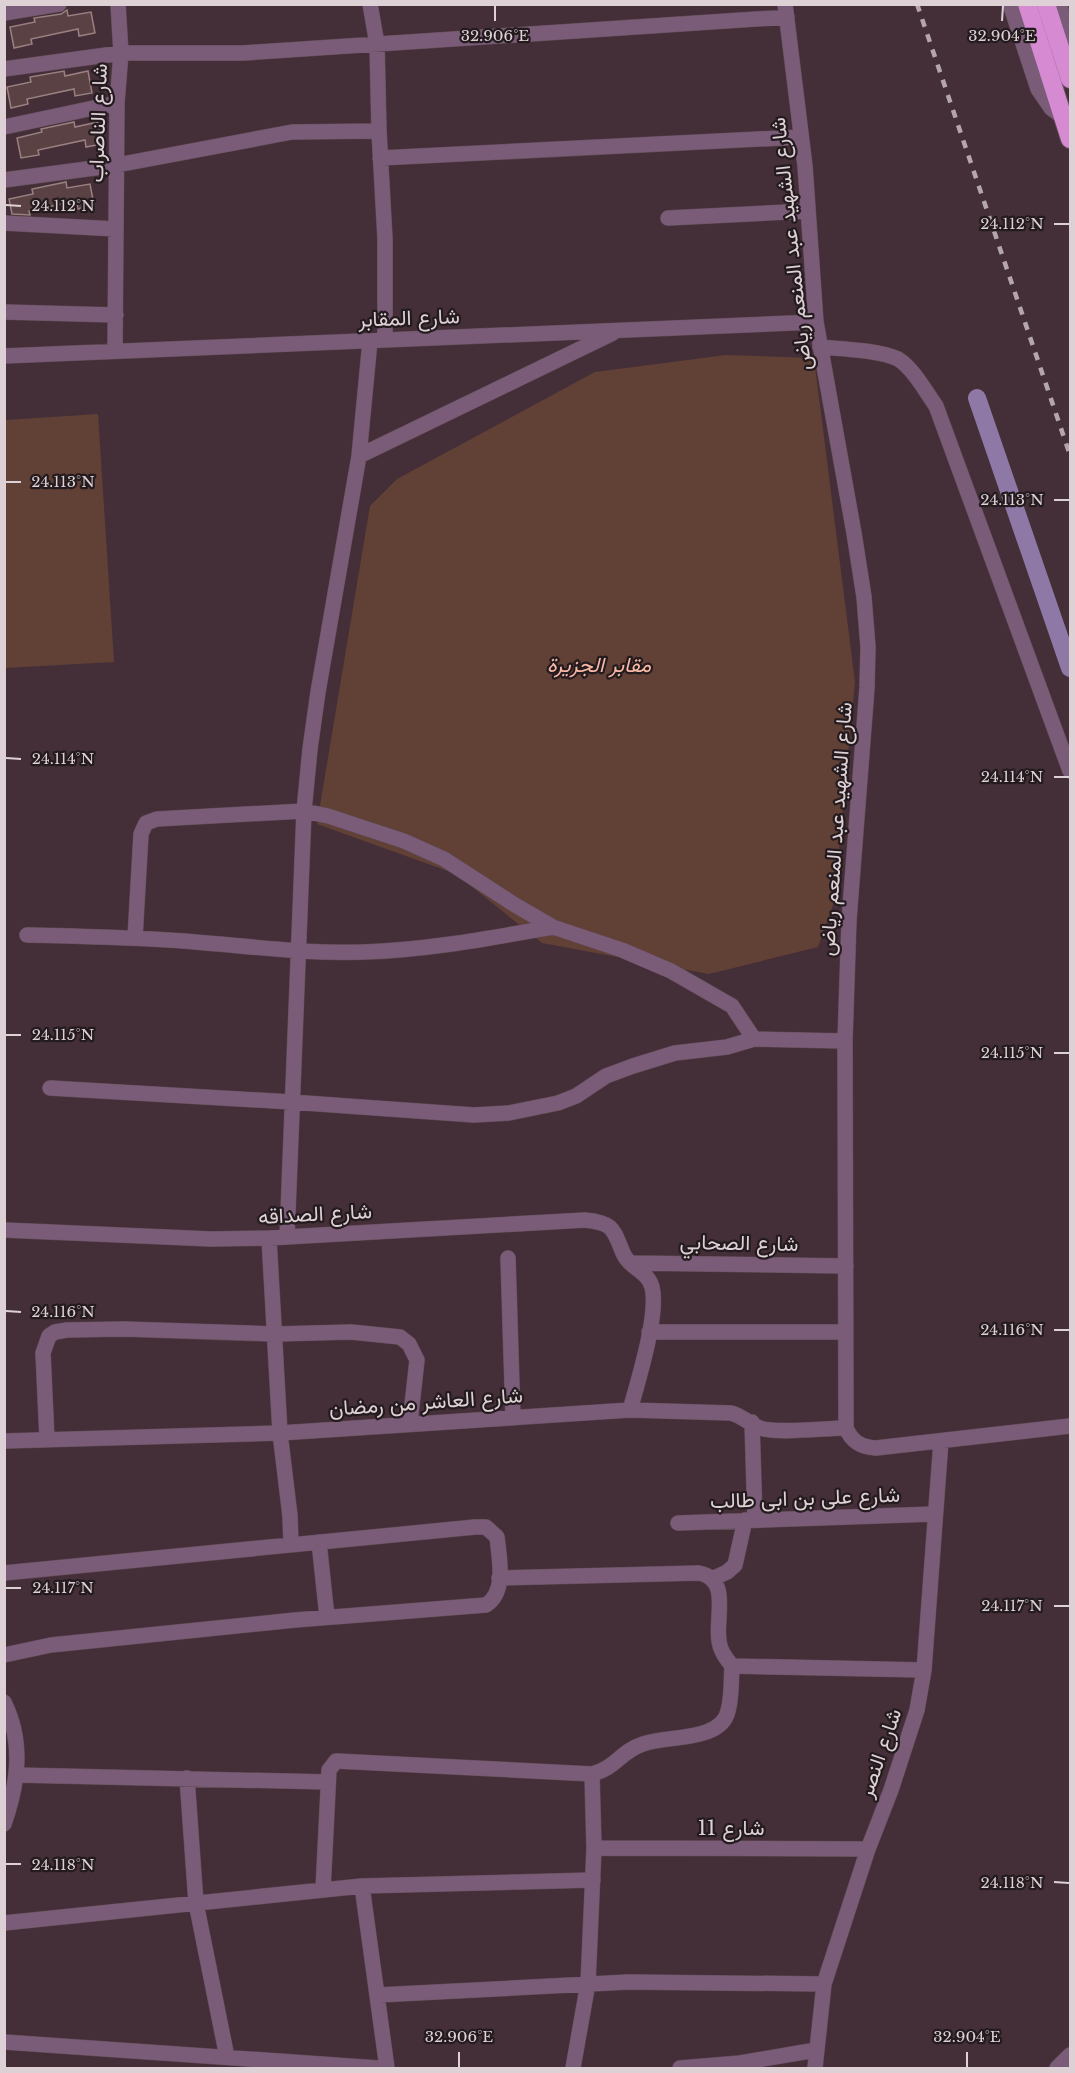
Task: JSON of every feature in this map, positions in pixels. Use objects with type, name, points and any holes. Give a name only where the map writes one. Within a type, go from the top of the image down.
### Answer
[{"type":"highway","points":[[1028,4],[1071,139]]},
{"type":"highway","points":[[1046,4],[1071,79]]},
{"type":"street","points":[[4,13],[59,4]]},
{"type":"street","name":"شارع الناصراب","points":[[115,351],[117,103],[121,53],[118,4]]},
{"type":"street","points":[[287,1237],[303,811],[316,703],[377,340],[385,239],[377,44],[370,4]]},
{"type":"street","points":[[1010,4],[1038,89],[1051,108],[1063,117]]},
{"type":"street","points":[[1060,4],[1065,34],[1063,58]]},
{"type":"street","points":[[4,69],[121,53],[243,53],[786,11]]},
{"type":"street","name":"شارع الشهيد عبد المنعم رياض","points":[[786,11],[801,137],[816,322],[854,533],[864,597],[868,647],[867,688],[849,920],[845,1041],[846,1428]]},
{"type":"street","points":[[4,127],[117,103]]},
{"type":"street","points":[[4,180],[117,165],[292,132],[379,131]]},
{"type":"street","points":[[380,158],[801,137]]},
{"type":"street","points":[[668,218],[807,211]]},
{"type":"street","points":[[4,223],[116,229]]},
{"type":"street","points":[[4,312],[116,315]]},
{"type":"street","name":"شارع المقابر","points":[[4,356],[816,322]]},
{"type":"street","points":[[359,456],[620,330]]},
{"type":"street","points":[[820,347],[861,350],[898,359],[916,377],[936,406],[1071,771]]},
{"type":"street","points":[[135,938],[141,834],[146,823],[157,819],[303,811],[369,828],[444,859],[553,927],[622,950],[671,971],[732,1006],[754,1039]]},
{"type":"street","points":[[27,934],[135,938],[298,951],[361,952],[410,950],[553,927]]},
{"type":"street","points":[[50,1088],[474,1115],[509,1113],[531,1110],[569,1099],[606,1077],[675,1053],[727,1047],[754,1039],[845,1041]]},
{"type":"street","name":"شارع الصداقه","points":[[4,1230],[211,1239],[269,1238],[585,1220],[599,1221],[611,1229],[619,1240],[623,1255],[631,1263]]},
{"type":"street","points":[[269,1238],[280,1433],[291,1544]]},
{"type":"street","points":[[508,1257],[513,1418]]},
{"type":"street","points":[[630,1410],[643,1365],[653,1299],[652,1287],[646,1274],[631,1263]]},
{"type":"street","name":"شارع الصحابي","points":[[631,1263],[846,1266]]},
{"type":"street","points":[[47,1439],[43,1353],[49,1336],[55,1332],[124,1329],[275,1334],[351,1332],[400,1337],[409,1344],[417,1360],[410,1423]]},
{"type":"street","points":[[649,1332],[845,1332]]},
{"type":"street","name":"شارع العاشر من رمضان","points":[[4,1441],[280,1433],[630,1410],[731,1413],[761,1428],[781,1430],[846,1428]]},
{"type":"street","points":[[499,1578],[699,1573],[714,1578],[727,1572],[735,1565],[750,1520],[752,1422]]},
{"type":"street","points":[[846,1428],[853,1440],[865,1447],[876,1448],[1071,1425]]},
{"type":"street","name":"شارع النصر","points":[[815,2068],[824,1984],[917,1710],[924,1670],[941,1441]]},
{"type":"street","name":"شارع على بن ابى طالب","points":[[678,1523],[934,1514]]},
{"type":"street","points":[[4,1573],[486,1527],[497,1537],[499,1578],[497,1593],[486,1605],[327,1617],[51,1645],[4,1654]]},
{"type":"street","points":[[320,1542],[327,1617]]},
{"type":"street","points":[[323,1890],[328,1782],[330,1766],[336,1761],[592,1774],[605,1771],[626,1752],[642,1744],[666,1738],[702,1734],[719,1728],[728,1713],[732,1666],[721,1650],[718,1640],[718,1589],[714,1578]]},
{"type":"street","points":[[732,1666],[924,1670]]},
{"type":"street","points":[[4,1702],[17,1746],[17,1775],[4,1824]]},
{"type":"street","points":[[573,2068],[588,1983],[594,1848],[592,1774]]},
{"type":"street","points":[[17,1775],[328,1782]]},
{"type":"street","points":[[187,1778],[196,1903],[227,2057]]},
{"type":"street","name":"شارع 11","points":[[594,1848],[868,1849]]},
{"type":"street","points":[[4,1923],[362,1886],[593,1880]]},
{"type":"street","points":[[362,1886],[387,2068]]},
{"type":"street","points":[[378,1995],[588,1983],[824,1984]]},
{"type":"street","points":[[4,2042],[378,2068]]},
{"type":"street","points":[[680,2068],[740,2063],[816,2050]]},
{"type":"street","points":[[1057,2068],[1071,2055]]},
{"type":"green space","name":"مقابر الجزيرة","points":[[726,355],[814,358],[855,682],[834,902],[818,947],[709,974],[542,943],[456,874],[317,824],[370,506],[397,479],[595,372]]},
{"type":"green space","points":[[98,414],[114,662],[5,668],[5,420]]},
{"type":"building","points":[[67,10],[68,16],[91,12],[95,33],[79,36],[78,29],[31,39],[32,44],[14,48],[10,27],[35,22],[34,18],[61,14]]},
{"type":"building","points":[[64,71],[65,76],[88,71],[92,93],[75,96],[74,89],[27,99],[28,104],[11,108],[7,87],[31,82],[30,77]]},
{"type":"building","points":[[74,122],[75,127],[98,122],[102,144],[86,147],[85,140],[38,150],[39,155],[21,158],[17,138],[42,132],[41,129]]},
{"type":"building","points":[[66,182],[67,188],[90,184],[94,205],[78,209],[76,201],[29,211],[30,215],[12,214],[9,199],[33,194],[32,189]]},
{"type":"waterway","points":[[977,398],[1070,668]]},
{"type":"railway","points":[[917,4],[1070,455]]}]
